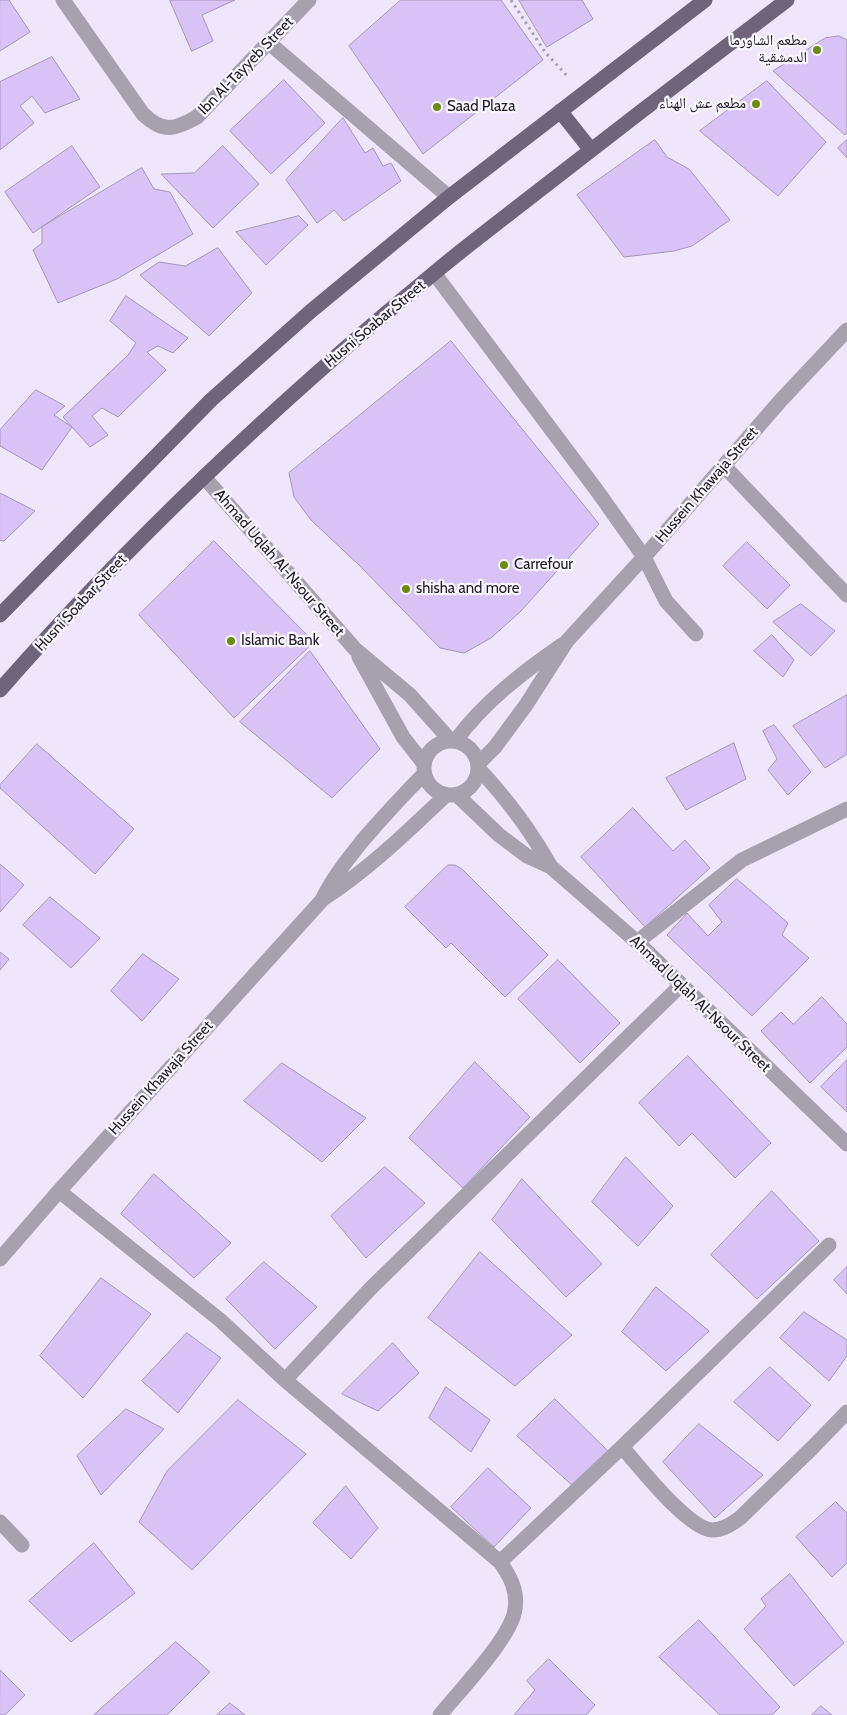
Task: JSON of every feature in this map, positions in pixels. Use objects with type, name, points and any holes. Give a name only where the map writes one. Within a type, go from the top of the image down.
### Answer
[{"type":"main road","points":[[0,615],[211,400],[311,311],[449,197],[705,0]]},
{"type":"main road","name":"Husni Soabar Street","points":[[0,690],[124,557],[204,478],[326,365],[434,273],[787,0]]},
{"type":"main road","points":[[560,111],[591,150]]},
{"type":"street","name":"Ibn Al-Tayyeb Street","points":[[63,0],[143,114],[153,124],[164,128],[179,127],[197,117],[308,0]]},
{"type":"street","points":[[268,42],[449,197]]},
{"type":"street","points":[[434,273],[598,492],[644,557],[666,600],[696,634]]},
{"type":"street","name":"Hussein Khawaja Street","points":[[479,766],[522,712],[567,641],[644,557],[782,399],[847,330]]},
{"type":"street","points":[[724,466],[847,595]]},
{"type":"street","name":"Ahmad Uqlah Al-Nsour Street","points":[[204,478],[355,650],[410,695],[453,740]]},
{"type":"street","name":"Hussein Khawaja Street","points":[[453,740],[511,683],[567,641]]},
{"type":"street","name":"Ahmad Uqlah Al-Nsour Street","points":[[355,650],[403,737],[424,769]]},
{"type":"street","points":[[453,740],[471,748],[479,766],[472,786],[465,791],[451,795],[436,791],[428,783],[424,769],[427,755],[432,747],[440,742],[453,740]]},
{"type":"street","name":"Ahmad Uqlah Al-Nsour Street","points":[[479,766],[514,809],[551,867]]},
{"type":"street","name":"Hussein Khawaja Street","points":[[323,899],[343,865],[424,769]]},
{"type":"street","name":"Ahmad Uqlah Al-Nsour Street","points":[[451,795],[512,846],[527,856],[551,867],[637,942],[680,986],[847,1144]]},
{"type":"street","name":"Hussein Khawaja Street","points":[[0,1259],[323,899],[359,874],[451,795]]},
{"type":"street","points":[[637,942],[742,860],[847,809]]},
{"type":"street","points":[[285,1380],[371,1288],[680,986]]},
{"type":"street","points":[[59,1191],[220,1320],[285,1380],[500,1562],[510,1576],[515,1592],[515,1609],[511,1625],[502,1640],[440,1715]]},
{"type":"street","points":[[500,1562],[622,1448],[829,1245]]},
{"type":"street","points":[[622,1448],[683,1515],[702,1528],[717,1530],[728,1526],[740,1518],[847,1412]]},
{"type":"street","points":[[0,1522],[22,1545]]},
{"type":"path","points":[[510,0],[545,52],[583,94]]},
{"type":"building","points":[[0,0],[9,0],[30,32],[0,51]]},
{"type":"building","points":[[170,0],[235,0],[202,15],[213,41],[192,51]]},
{"type":"building","name":"Saad Plaza","points":[[401,0],[501,0],[543,60],[423,154],[349,46]]},
{"type":"building","points":[[519,0],[582,0],[593,19],[547,47]]},
{"type":"building","points":[[839,36],[847,40],[847,133],[845,135],[773,71],[825,38]]},
{"type":"building","points":[[52,57],[80,99],[45,113],[32,96],[20,106],[34,123],[0,150],[0,82]]},
{"type":"building","points":[[284,80],[325,123],[271,174],[230,131]]},
{"type":"building","points":[[767,81],[826,142],[778,196],[700,131]]},
{"type":"building","points":[[343,118],[365,153],[373,148],[383,166],[391,163],[401,181],[344,221],[334,210],[317,223],[286,180]]},
{"type":"building","points":[[655,140],[667,157],[689,169],[730,220],[692,246],[674,251],[624,257],[577,195]]},
{"type":"building","points":[[847,140],[847,158],[838,148]]},
{"type":"building","points":[[72,146],[100,187],[33,233],[5,192]]},
{"type":"building","points":[[223,146],[259,184],[213,228],[161,174],[194,173]]},
{"type":"building","points":[[142,168],[154,189],[170,192],[193,234],[117,279],[58,303],[33,250],[42,243],[42,227]]},
{"type":"building","points":[[299,216],[308,225],[266,265],[236,232]]},
{"type":"building","points":[[218,248],[252,293],[209,336],[140,275],[159,262],[185,266]]},
{"type":"building","points":[[126,296],[188,338],[173,353],[158,346],[147,352],[166,370],[118,417],[102,408],[92,416],[108,435],[90,447],[63,417],[128,355],[136,343],[110,321]]},
{"type":"building","points":[[451,341],[599,524],[521,611],[491,638],[464,653],[440,648],[359,565],[311,520],[294,497],[289,473]]},
{"type":"building","points":[[36,390],[65,406],[54,415],[72,427],[42,470],[0,446],[0,430]]},
{"type":"building","points":[[0,493],[35,511],[4,541],[0,540]]},
{"type":"building","points":[[214,541],[314,642],[234,718],[139,615]]},
{"type":"building","points":[[747,542],[790,585],[767,609],[723,566]]},
{"type":"building","points":[[801,604],[835,631],[811,656],[773,622]]},
{"type":"building","points":[[772,635],[794,660],[783,677],[754,651]]},
{"type":"building","points":[[310,651],[380,749],[332,798],[240,722]]},
{"type":"building","points":[[847,695],[847,754],[825,768],[793,726]]},
{"type":"building","points":[[774,725],[811,772],[788,795],[768,770],[777,759],[763,731]]},
{"type":"building","points":[[734,743],[746,779],[686,810],[666,778]]},
{"type":"building","points":[[37,744],[134,829],[95,874],[0,788],[0,785]]},
{"type":"building","points":[[633,808],[673,851],[685,840],[710,868],[645,927],[581,857]]},
{"type":"building","points":[[0,864],[24,885],[0,912]]},
{"type":"building","points":[[448,865],[455,865],[462,869],[548,955],[505,997],[451,943],[446,948],[405,907]]},
{"type":"building","points":[[737,879],[788,923],[782,935],[809,958],[752,1016],[667,935],[687,913],[708,936],[722,922],[709,905]]},
{"type":"building","points":[[50,897],[100,938],[71,968],[23,925]]},
{"type":"building","points":[[0,952],[9,959],[0,970]]},
{"type":"building","points":[[143,954],[179,979],[142,1021],[111,991]]},
{"type":"building","points":[[558,960],[620,1023],[580,1063],[518,999]]},
{"type":"building","points":[[822,997],[847,1024],[847,1047],[810,1083],[761,1031],[781,1012],[793,1024]]},
{"type":"building","points":[[688,1056],[771,1143],[735,1178],[692,1133],[679,1146],[639,1103]]},
{"type":"building","points":[[847,1060],[847,1112],[821,1087]]},
{"type":"building","points":[[475,1062],[530,1117],[463,1188],[409,1138]]},
{"type":"building","points":[[282,1063],[366,1118],[322,1162],[244,1101]]},
{"type":"building","points":[[626,1157],[673,1206],[638,1246],[592,1202]]},
{"type":"building","points":[[385,1167],[425,1203],[366,1258],[331,1216]]},
{"type":"building","points":[[154,1174],[231,1243],[194,1278],[121,1214]]},
{"type":"building","points":[[522,1179],[602,1264],[566,1297],[492,1220]]},
{"type":"building","points":[[772,1191],[819,1241],[757,1299],[711,1255]]},
{"type":"building","points":[[480,1252],[572,1335],[515,1386],[428,1318]]},
{"type":"building","points":[[264,1262],[317,1307],[275,1349],[226,1299]]},
{"type":"building","points":[[847,1267],[847,1294],[834,1280]]},
{"type":"building","points":[[101,1278],[151,1314],[83,1398],[40,1356]]},
{"type":"building","points":[[656,1287],[709,1331],[666,1371],[622,1332]]},
{"type":"building","points":[[804,1312],[847,1340],[847,1356],[829,1381],[780,1338]]},
{"type":"building","points":[[187,1333],[221,1358],[178,1413],[142,1381]]},
{"type":"building","points":[[393,1343],[419,1373],[378,1411],[342,1394]]},
{"type":"building","points":[[770,1367],[811,1405],[778,1441],[734,1402]]},
{"type":"building","points":[[446,1387],[490,1420],[471,1452],[429,1418]]},
{"type":"building","points":[[555,1399],[610,1453],[573,1486],[517,1436]]},
{"type":"building","points":[[238,1400],[306,1454],[192,1570],[139,1522],[167,1471]]},
{"type":"building","points":[[126,1409],[164,1429],[101,1495],[77,1456]]},
{"type":"building","points":[[699,1424],[763,1475],[715,1518],[663,1462]]},
{"type":"building","points":[[488,1468],[531,1508],[494,1547],[451,1507]]},
{"type":"building","points":[[346,1486],[378,1528],[351,1559],[313,1523]]},
{"type":"building","points":[[836,1502],[847,1513],[847,1563],[832,1577],[796,1537]]},
{"type":"building","points":[[94,1543],[135,1593],[71,1642],[29,1601]]},
{"type":"building","points":[[790,1574],[844,1643],[794,1686],[744,1629],[766,1606],[761,1599]]},
{"type":"building","points":[[699,1620],[780,1707],[772,1715],[720,1715],[659,1657]]},
{"type":"building","points":[[176,1642],[210,1672],[167,1715],[94,1715]]},
{"type":"building","points":[[549,1659],[595,1705],[586,1715],[514,1715],[535,1690],[527,1681]]},
{"type":"building","points":[[0,1670],[25,1695],[5,1715],[0,1715]]},
{"type":"building","points":[[230,1703],[245,1715],[217,1715]]},
{"type":"building","points":[[821,1706],[832,1715],[812,1715]]},
{"type":"place","name":"مطعم الشاورما الدمشقية","points":[[817,50]]},
{"type":"place","name":"مطعم عش الهناء","points":[[756,104]]},
{"type":"place","name":"Saad Plaza","points":[[437,107]]},
{"type":"place","name":"Carrefour","points":[[504,565]]},
{"type":"place","name":"shisha and more","points":[[406,589]]},
{"type":"place","name":"Islamic Bank","points":[[231,641]]}]
